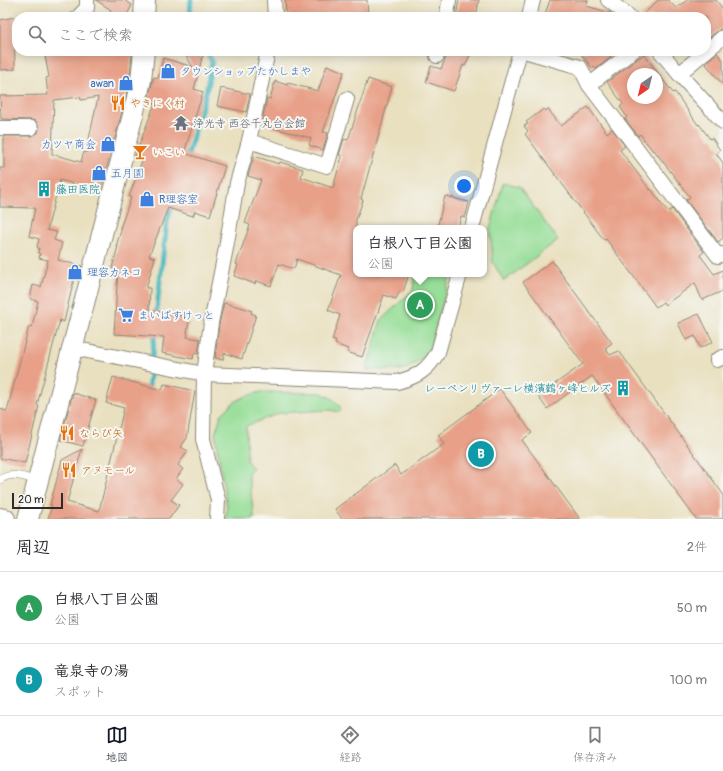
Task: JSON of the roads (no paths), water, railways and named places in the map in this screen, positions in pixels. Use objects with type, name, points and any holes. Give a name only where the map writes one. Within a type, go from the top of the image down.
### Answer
[{"type":"street","points":[[83,12],[87,8],[87,0]]},
{"type":"street","points":[[144,12],[145,0]]},
{"type":"street","points":[[274,0],[275,12]]},
{"type":"street","points":[[448,12],[450,0]]},
{"type":"street","points":[[530,12],[533,0]]},
{"type":"street","points":[[608,0],[624,12]]},
{"type":"street","points":[[711,47],[723,37]]},
{"type":"street","points":[[28,519],[134,111],[141,80],[143,56]]},
{"type":"street","points":[[217,519],[218,500],[203,439],[204,374],[211,323],[237,184],[249,141],[267,56]]},
{"type":"street","points":[[473,225],[519,56]]},
{"type":"street","points":[[540,56],[580,68],[589,85],[718,256],[723,254]]},
{"type":"street","points":[[589,85],[627,56]]},
{"type":"street","points":[[664,56],[723,122]]},
{"type":"street","points":[[679,74],[700,56]]},
{"type":"street","points":[[249,141],[327,166],[347,99]]},
{"type":"street","points":[[0,128],[31,128]]},
{"type":"street","points":[[72,348],[204,374],[397,382],[411,378],[423,371],[433,362],[438,352],[459,277]]},
{"type":"street","points":[[0,518],[5,519]]},
{"type":"lane","points":[[0,480],[4,476],[11,474],[38,481]]},
{"type":"waterway","points":[[190,12],[191,0]]},
{"type":"waterway","points":[[186,161],[206,93],[212,61],[208,56]]},
{"type":"waterway","points":[[156,317],[167,221],[173,202]]},
{"type":"waterway","points":[[148,392],[155,331]]},
{"type":"place","name":"タウンショップたかしまや","points":[[168,71]]},
{"type":"place","name":"awan","points":[[126,83]]},
{"type":"place","name":"やきにく村","points":[[118,103]]},
{"type":"place","name":"浄光寺 西谷千丸台会館","points":[[181,123]]},
{"type":"place","name":"カツヤ商会","points":[[108,144]]},
{"type":"place","name":"いこい","points":[[140,152]]},
{"type":"place","name":"五月園","points":[[99,173]]},
{"type":"place","name":"藤田医院","points":[[44,189]]},
{"type":"place","name":"R理容室","points":[[147,199]]},
{"type":"place","name":"理容カネコ","points":[[75,272]]},
{"type":"place","name":"白根八丁目公園","points":[[420,305]]},
{"type":"place","name":"まいばすけっと","points":[[126,315]]},
{"type":"place","name":"レーベンリヴァーレ横濱鶴ヶ峰ヒルズ","points":[[623,388]]},
{"type":"place","name":"ならび矢","points":[[67,433]]},
{"type":"place","name":"竜泉寺の湯","points":[[481,454]]},
{"type":"place","name":"アヌモール","points":[[69,470]]}]
